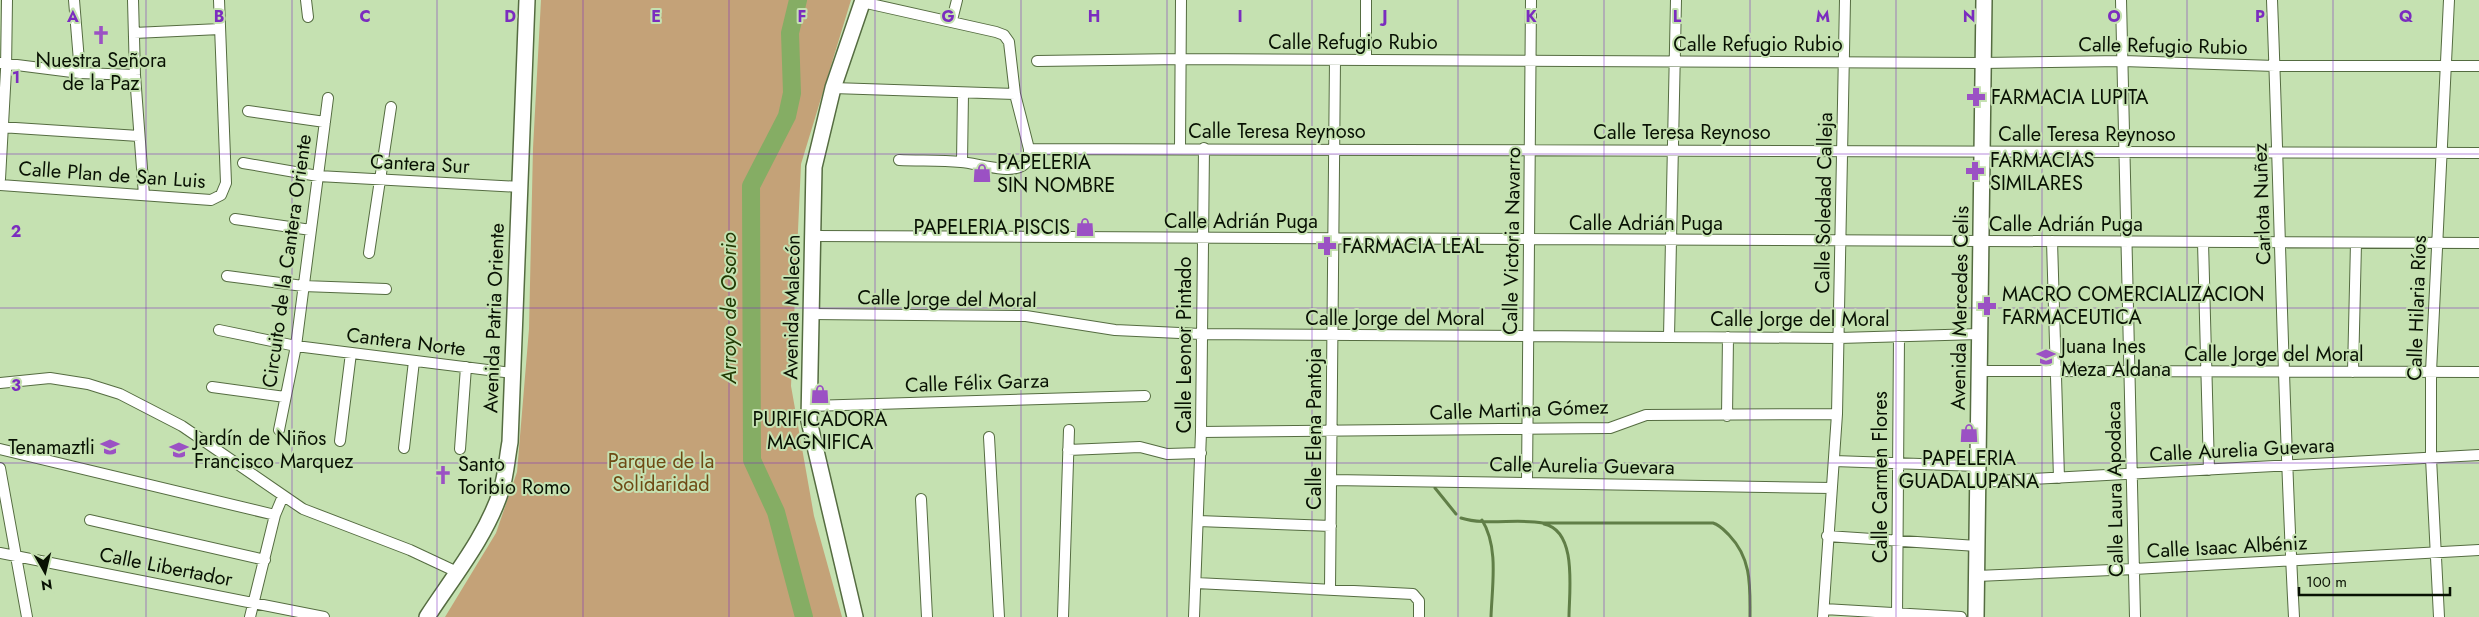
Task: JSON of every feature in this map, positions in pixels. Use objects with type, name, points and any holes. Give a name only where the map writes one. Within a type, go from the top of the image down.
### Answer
[{"type":"street","points":[[0,179],[3,63],[7,0]]},
{"type":"street","points":[[74,0],[80,73]]},
{"type":"street","points":[[133,0],[135,75],[144,195]]},
{"type":"street","points":[[134,33],[220,29],[219,0]]},
{"type":"street","points":[[306,0],[308,17]]},
{"type":"street","name":"Avenida Patria Oriente","points":[[428,617],[483,531],[501,490],[510,442],[527,0]]},
{"type":"street","points":[[952,20],[958,0]]},
{"type":"street","points":[[1180,148],[1181,0]]},
{"type":"street","points":[[1366,0],[1366,60]]},
{"type":"street","name":"Calle Victoria Navarro","points":[[1527,482],[1531,0]]},
{"type":"street","points":[[1669,337],[1676,0]]},
{"type":"street","name":"Calle Soledad Calleja","points":[[1824,613],[1837,414],[1845,0]]},
{"type":"street","name":"Avenida Mercedes Celis","points":[[1976,617],[1984,0]]},
{"type":"street","name":"Calle Laura Apodaca","points":[[2121,0],[2128,241],[2135,617]]},
{"type":"street","name":"Carlota Nuñez","points":[[2272,0],[2281,242],[2282,372],[2294,617]]},
{"type":"street","name":"Calle Hilaria Ríos","points":[[2439,617],[2431,458],[2430,372],[2448,0]]},
{"type":"street","points":[[862,1],[952,20],[1004,35],[1009,42],[1014,94],[1029,149],[1029,158],[1021,167],[1005,168],[962,162],[899,160]]},
{"type":"street","name":"Avenida Malecón","points":[[855,617],[809,421],[814,167],[833,88],[862,1]]},
{"type":"street","name":"Calle Plan de San Luis","points":[[0,185],[211,200],[221,195],[226,183],[220,29]]},
{"type":"street","name":"Calle Refugio Rubio","points":[[1038,61],[1181,59],[2123,62],[2275,66],[2479,66]]},
{"type":"street","name":"Calle Elena Pantoja","points":[[1330,589],[1335,60]]},
{"type":"street","points":[[3,63],[80,73],[135,75]]},
{"type":"street","points":[[833,88],[1014,94]]},
{"type":"street","points":[[962,162],[963,93]]},
{"type":"street","name":"Circuito de la Cantera Oriente","points":[[279,430],[296,346],[328,98]]},
{"type":"street","points":[[369,253],[391,106]]},
{"type":"street","points":[[248,111],[325,122]]},
{"type":"street","points":[[2,127],[139,136]]},
{"type":"street","name":"Calle Leonor Pintado","points":[[1194,617],[1201,452],[1204,148]]},
{"type":"street","name":"Calle Teresa Reynoso","points":[[1029,149],[1334,148],[2479,152]]},
{"type":"street","name":"Cantera Sur","points":[[243,164],[318,176],[520,187]]},
{"type":"street","points":[[235,219],[311,230]]},
{"type":"street","name":"Calle Adrián Puga","points":[[813,236],[1841,242],[2479,243]]},
{"type":"street","points":[[2052,242],[2060,478]]},
{"type":"street","points":[[2203,242],[2208,470]]},
{"type":"street","points":[[2353,372],[2356,243]]},
{"type":"street","points":[[227,276],[303,286],[386,289]]},
{"type":"street","name":"Calle Jorge del Moral","points":[[812,314],[1026,316],[1115,330],[1201,334],[1839,338],[1980,334]]},
{"type":"street","name":"Cantera Norte","points":[[219,330],[296,346],[512,373]]},
{"type":"street","name":"Calle Carmen Flores","points":[[1897,615],[1898,336]]},
{"type":"street","points":[[1727,416],[1728,337]]},
{"type":"street","points":[[340,442],[351,353]]},
{"type":"street","points":[[404,448],[414,361]]},
{"type":"street","points":[[460,449],[466,367]]},
{"type":"street","name":"Calle Jorge del Moral","points":[[1979,371],[2479,372]]},
{"type":"street","points":[[0,383],[60,379],[88,384],[120,394],[182,426],[283,496],[320,516],[410,550],[457,572]]},
{"type":"street","points":[[212,387],[285,397]]},
{"type":"street","name":"Calle Félix Garza","points":[[810,406],[1145,396]]},
{"type":"street","name":"Calle Martina Gómez","points":[[1201,432],[1610,428],[1646,415],[1837,414]]},
{"type":"street","points":[[1063,617],[1069,430]]},
{"type":"street","points":[[989,437],[999,617]]},
{"type":"street","name":"Calle Leonor Pintado","points":[[1068,450],[1140,447],[1167,454],[1201,452]]},
{"type":"street","points":[[0,449],[275,515]]},
{"type":"street","name":"Calle Aurelia Guevara","points":[[1978,482],[2479,455]]},
{"type":"street","points":[[1834,461],[1978,466]]},
{"type":"street","points":[[0,468],[26,617]]},
{"type":"street","name":"Calle Aurelia Guevara","points":[[1331,480],[1832,488]]},
{"type":"street","points":[[250,617],[275,515],[283,496]]},
{"type":"street","points":[[921,499],[927,617]]},
{"type":"street","points":[[90,520],[265,560]]},
{"type":"street","points":[[1198,521],[1331,526]]},
{"type":"street","points":[[1828,536],[1977,546]]},
{"type":"street","name":"Calle Isaac Albéniz","points":[[1977,576],[2479,550]]},
{"type":"street","name":"Calle Libertador","points":[[0,553],[324,617]]},
{"type":"street","points":[[1196,583],[1413,594],[1419,601],[1418,617]]},
{"type":"street","points":[[1824,613],[1961,617]]},
{"type":"green space","name":"Parque de la Solidaridad","points":[[541,0],[851,0],[801,164],[791,386],[814,516],[842,617],[445,617],[496,533],[517,472],[529,329],[533,148]]},
{"type":"waterway","name":"Arroyo de Osorio","points":[[798,0],[790,33],[792,93],[787,116],[751,186],[752,460],[776,512],[804,617]]},
{"type":"waterway","points":[[1435,488],[1456,514]]},
{"type":"waterway","points":[[1461,518],[1491,522],[1713,523],[1720,526],[1737,544],[1746,563],[1750,594],[1750,617]]},
{"type":"waterway","points":[[1482,520],[1491,542],[1493,554],[1491,617]]},
{"type":"waterway","points":[[1544,524],[1555,529],[1562,538],[1567,550],[1570,578],[1569,617]]},
{"type":"place","name":"Nuestra Señora de la Paz","points":[[101,35]]},
{"type":"place","name":"FARMACIA LUPITA","points":[[1976,97]]},
{"type":"place","name":"FARMACIAS SIMILARES","points":[[1975,171]]},
{"type":"place","name":"PAPELERIA SIN NOMBRE","points":[[982,173]]},
{"type":"place","name":"PAPELERIA PISCIS","points":[[1085,227]]},
{"type":"place","name":"FARMACIA LEAL","points":[[1327,246]]},
{"type":"place","name":"MACRO COMERCIALIZACION FARMACEUTICA","points":[[1987,306]]},
{"type":"place","name":"Juana Ines Meza Aldana","points":[[2046,357]]},
{"type":"place","name":"PURIFICADORA MAGNIFICA","points":[[820,394]]},
{"type":"place","name":"PAPELERIA GUADALUPANA","points":[[1969,433]]},
{"type":"place","name":"Tenamaztli","points":[[110,447]]},
{"type":"place","name":"Jardín de Niños Francisco Marquez","points":[[179,450]]},
{"type":"place","name":"Santo Toribio Romo","points":[[443,475]]}]
